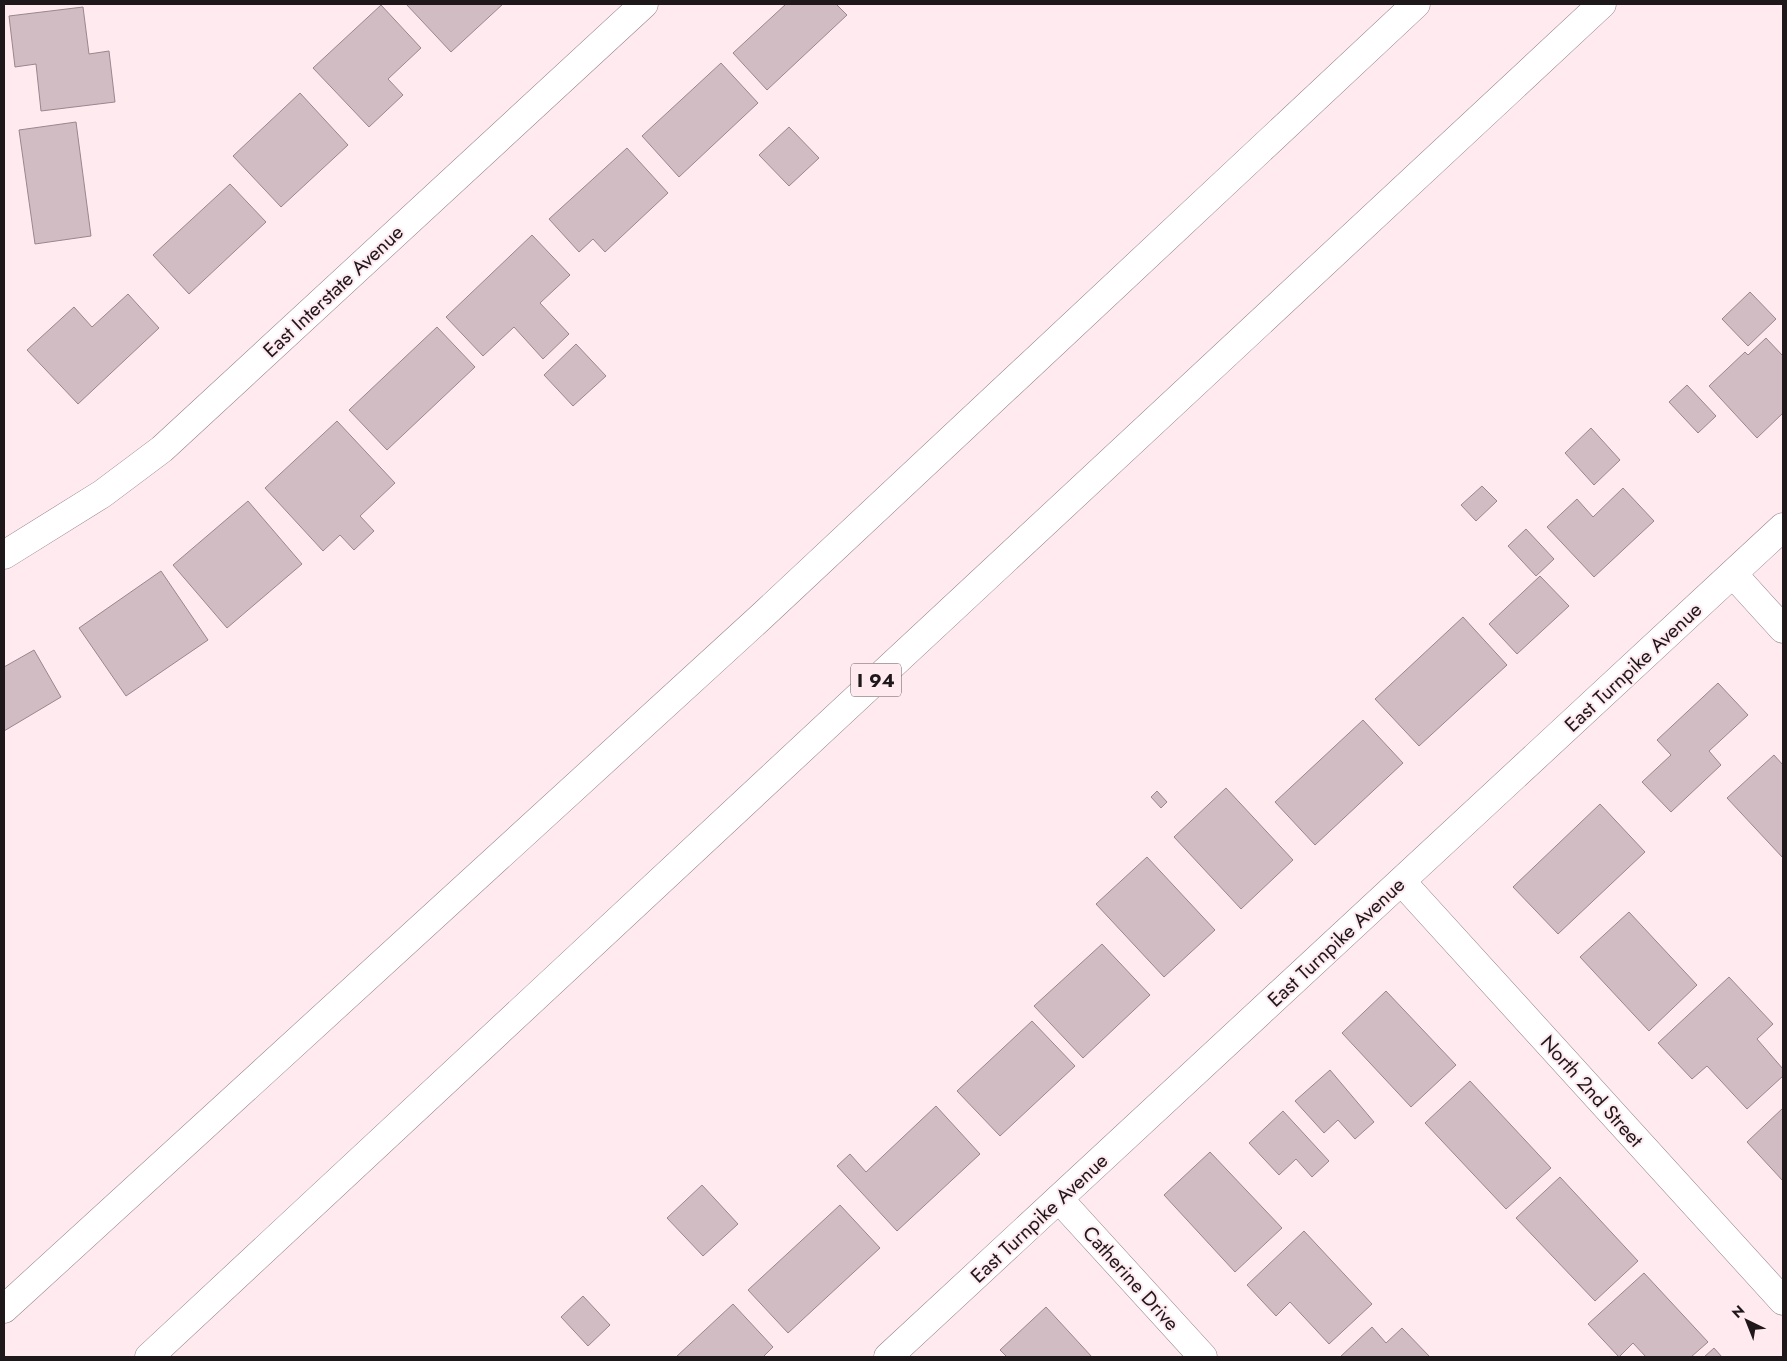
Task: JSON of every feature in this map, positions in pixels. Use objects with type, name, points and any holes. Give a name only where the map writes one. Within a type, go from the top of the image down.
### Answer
[{"type":"main road","name":"East Interstate Avenue","points":[[4,556],[102,494],[162,449],[644,4]]},
{"type":"main road","points":[[4,1309],[769,609],[1416,4]]},
{"type":"main road","name":"I 94","points":[[149,1357],[1602,4]]},
{"type":"main road","name":"East Turnpike Avenue","points":[[888,1357],[1783,527]]},
{"type":"main road","points":[[1733,574],[1783,629]]},
{"type":"main road","name":"North 2nd Street","points":[[1402,882],[1783,1301]]},
{"type":"main road","name":"Catherine Drive","points":[[1058,1199],[1203,1357]]},
{"type":"building","points":[[406,4],[503,4],[451,52]]},
{"type":"building","points":[[786,4],[836,4],[847,15],[767,90],[733,53]]},
{"type":"building","points":[[381,5],[421,48],[388,79],[403,95],[369,127],[313,68]]},
{"type":"building","points":[[83,7],[89,54],[109,51],[115,102],[41,111],[36,64],[15,67],[9,16]]},
{"type":"building","points":[[721,63],[758,103],[679,177],[642,136]]},
{"type":"building","points":[[300,93],[348,145],[281,207],[233,156]]},
{"type":"building","points":[[76,122],[91,236],[35,244],[19,130]]},
{"type":"building","points":[[789,127],[819,158],[789,186],[759,155]]},
{"type":"building","points":[[627,148],[668,193],[605,252],[593,239],[579,252],[549,219]]},
{"type":"building","points":[[230,184],[266,222],[189,294],[153,255]]},
{"type":"building","points":[[532,235],[570,275],[540,303],[569,334],[543,359],[514,327],[483,356],[446,317]]},
{"type":"building","points":[[1750,292],[1776,319],[1748,346],[1722,319]]},
{"type":"building","points":[[128,294],[159,328],[78,404],[27,350],[74,307],[92,327]]},
{"type":"building","points":[[437,327],[475,367],[387,450],[349,410]]},
{"type":"building","points":[[1766,338],[1783,356],[1783,413],[1757,438],[1709,386],[1745,352],[1748,355]]},
{"type":"building","points":[[576,344],[606,376],[573,406],[544,375]]},
{"type":"building","points":[[1687,385],[1716,416],[1698,433],[1669,402]]},
{"type":"building","points":[[337,421],[395,483],[360,516],[374,531],[354,550],[340,535],[323,551],[265,488]]},
{"type":"building","points":[[1591,428],[1620,460],[1594,485],[1565,453]]},
{"type":"building","points":[[1482,486],[1497,501],[1476,521],[1461,505]]},
{"type":"building","points":[[1623,488],[1654,521],[1594,577],[1547,527],[1577,499],[1593,517]]},
{"type":"building","points":[[248,501],[302,564],[227,628],[173,565]]},
{"type":"building","points":[[1526,529],[1554,559],[1536,576],[1508,546]]},
{"type":"building","points":[[161,571],[208,640],[126,696],[79,628]]},
{"type":"building","points":[[1540,576],[1569,606],[1517,654],[1489,624]]},
{"type":"building","points":[[1463,617],[1507,665],[1419,746],[1375,699]]},
{"type":"building","points":[[34,650],[61,697],[4,731],[4,667]]},
{"type":"building","points":[[1718,683],[1748,715],[1709,751],[1721,765],[1671,812],[1642,782],[1671,755],[1657,740]]},
{"type":"building","points":[[1363,720],[1403,763],[1315,845],[1275,802]]},
{"type":"building","points":[[1774,755],[1783,765],[1783,858],[1727,798]]},
{"type":"building","points":[[1226,788],[1293,860],[1241,909],[1174,837]]},
{"type":"building","points":[[1157,791],[1167,802],[1161,808],[1151,797]]},
{"type":"building","points":[[1600,804],[1645,852],[1558,934],[1513,887]]},
{"type":"building","points":[[1147,857],[1215,930],[1164,977],[1096,904]]},
{"type":"building","points":[[1629,912],[1697,985],[1649,1031],[1580,957]]},
{"type":"building","points":[[1102,944],[1150,995],[1083,1058],[1034,1006]]},
{"type":"building","points":[[1729,977],[1773,1024],[1757,1039],[1783,1069],[1783,1076],[1747,1109],[1707,1066],[1692,1079],[1658,1043]]},
{"type":"building","points":[[1386,991],[1456,1065],[1411,1107],[1342,1033]]},
{"type":"building","points":[[1032,1021],[1075,1066],[1000,1136],[957,1091]]},
{"type":"building","points":[[1330,1070],[1374,1122],[1355,1139],[1338,1120],[1324,1133],[1295,1101]]},
{"type":"building","points":[[1470,1081],[1551,1168],[1506,1209],[1425,1123]]},
{"type":"building","points":[[936,1106],[980,1154],[897,1231],[837,1166],[850,1154],[866,1172]]},
{"type":"building","points":[[1783,1108],[1783,1181],[1747,1142]]},
{"type":"building","points":[[1283,1111],[1329,1161],[1312,1177],[1296,1159],[1279,1175],[1249,1143]]},
{"type":"building","points":[[1210,1152],[1282,1228],[1235,1272],[1164,1195]]},
{"type":"building","points":[[1560,1177],[1638,1261],[1595,1301],[1516,1218]]},
{"type":"building","points":[[702,1185],[738,1224],[703,1256],[667,1218]]},
{"type":"building","points":[[840,1205],[880,1248],[788,1333],[748,1290]]},
{"type":"building","points":[[1304,1231],[1372,1304],[1329,1344],[1290,1302],[1276,1316],[1247,1285]]},
{"type":"building","points":[[1644,1273],[1708,1342],[1691,1357],[1646,1357],[1633,1343],[1619,1357],[1588,1324]]},
{"type":"building","points":[[583,1296],[610,1325],[588,1346],[561,1317]]},
{"type":"building","points":[[733,1304],[773,1347],[763,1357],[676,1357]]},
{"type":"building","points":[[1046,1307],[1092,1357],[1007,1357],[1000,1350]]},
{"type":"building","points":[[1372,1327],[1386,1343],[1402,1328],[1430,1357],[1340,1357]]},
{"type":"building","points":[[1714,1348],[1722,1357],[1704,1357]]}]
